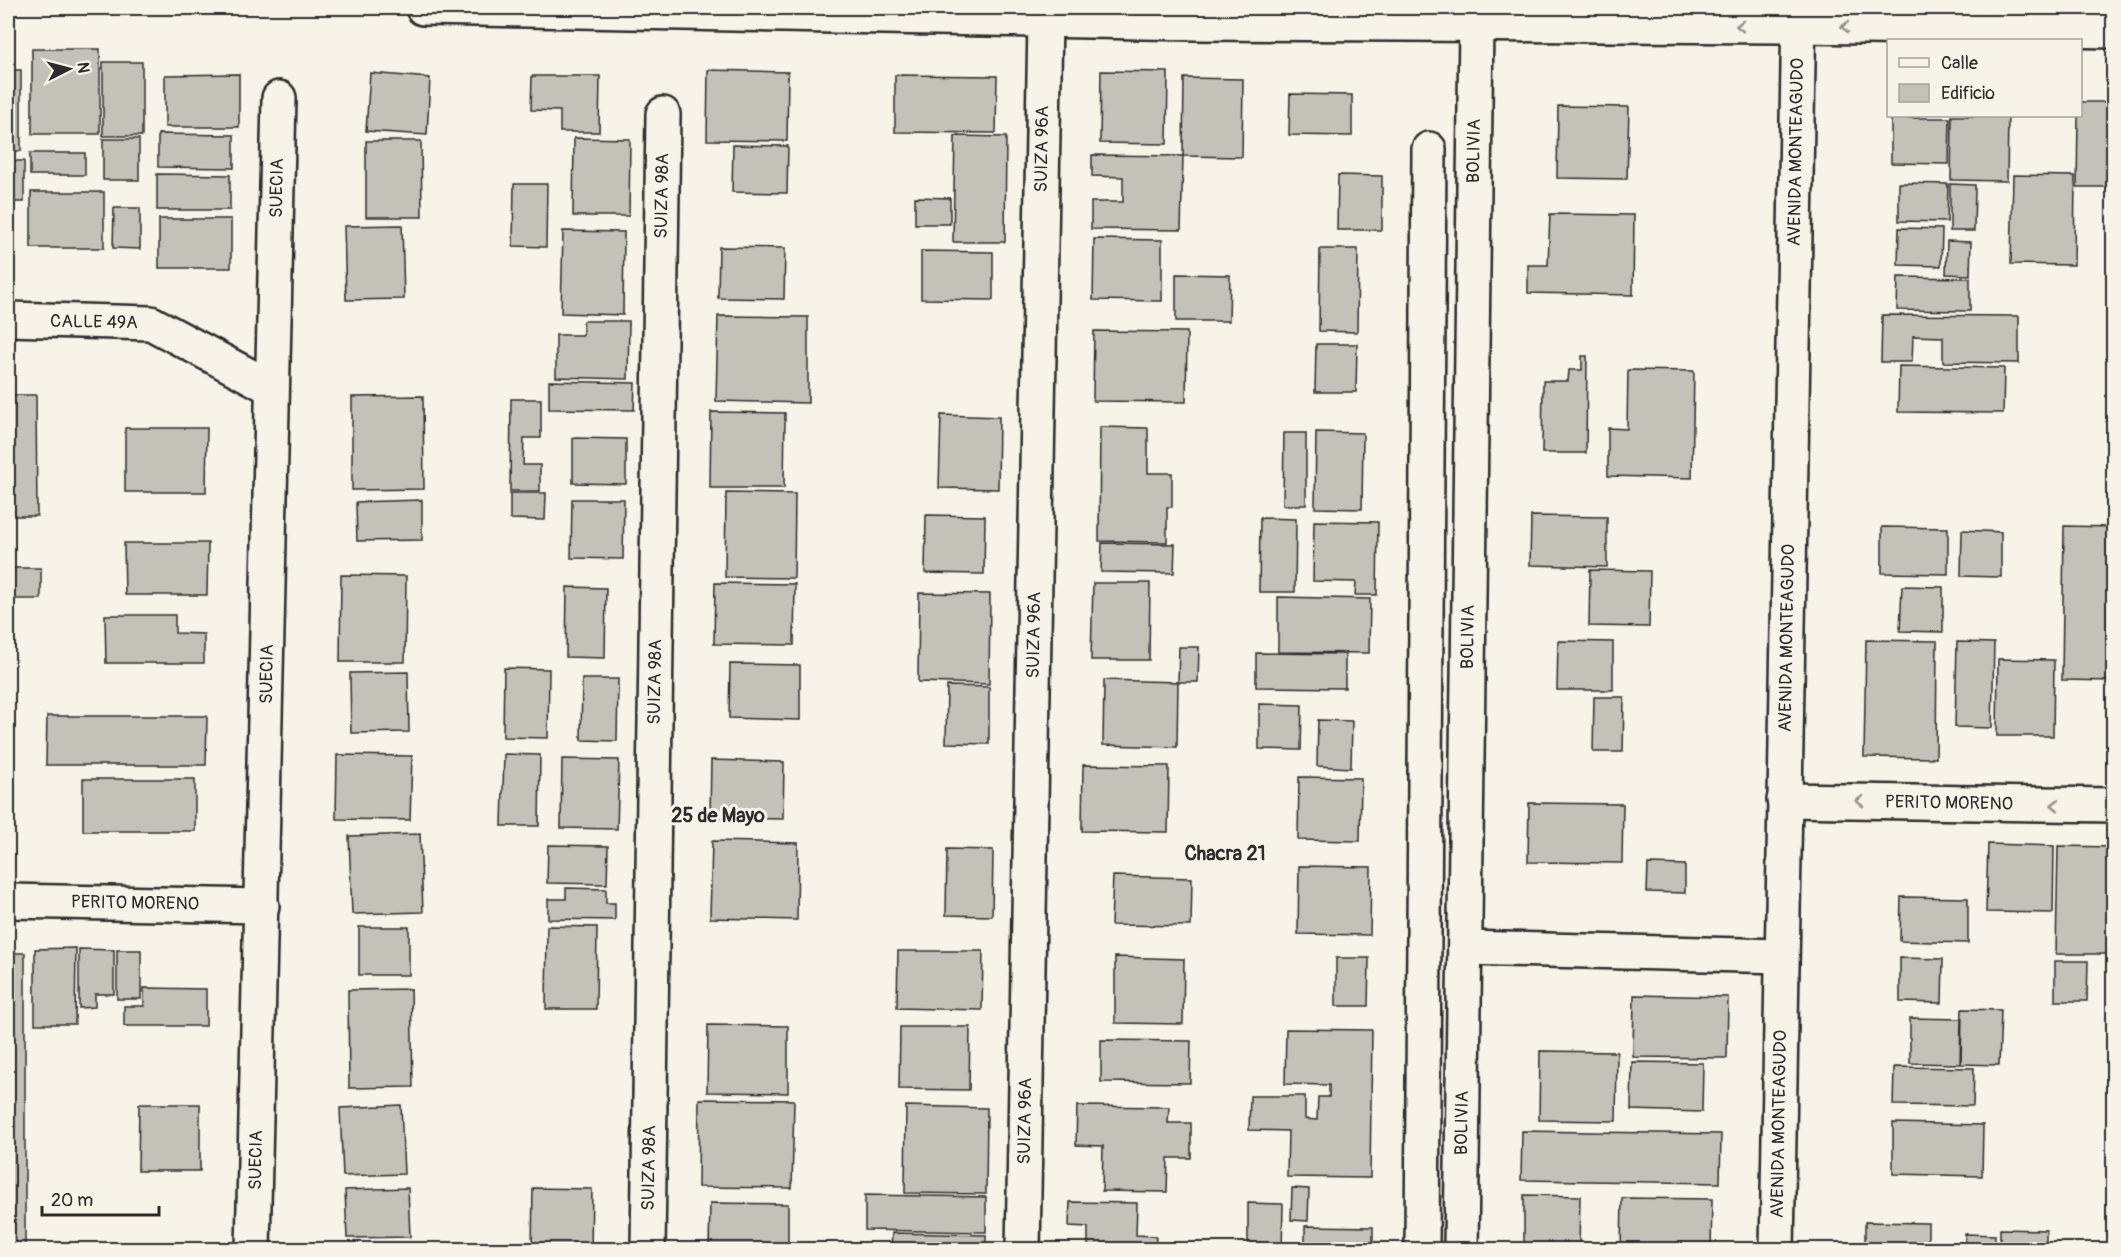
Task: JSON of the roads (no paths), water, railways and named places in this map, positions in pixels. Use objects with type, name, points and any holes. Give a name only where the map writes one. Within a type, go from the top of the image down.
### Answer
[{"type":"street","points":[[423,8],[877,12],[1045,20],[1476,24],[1799,17],[2114,31]]},
{"type":"street","name":"AVENIDA MONTEAGUDO","points":[[1777,1250],[1799,17]]},
{"type":"street","name":"SUIZA 96A","points":[[1023,1250],[1045,20]]},
{"type":"street","name":"BOLIVIA","points":[[1461,1250],[1476,24]]},
{"type":"street","name":"SUECIA","points":[[253,1250],[279,98]]},
{"type":"street","name":"SUIZA 98A","points":[[648,1250],[663,114]]},
{"type":"street","points":[[1422,1250],[1430,149]]},
{"type":"street","name":"CALLE 49A","points":[[8,319],[151,323],[273,388]]},
{"type":"street","name":"PERITO MORENO","points":[[1784,800],[2114,806]]},
{"type":"street","name":"PERITO MORENO","points":[[8,901],[262,906]]},
{"type":"street","points":[[1465,948],[1782,956]]},
{"type":"district","name":"25 de Mayo","points":[[718,815]]},
{"type":"district","name":"Chacra 21","points":[[1225,853]]}]
